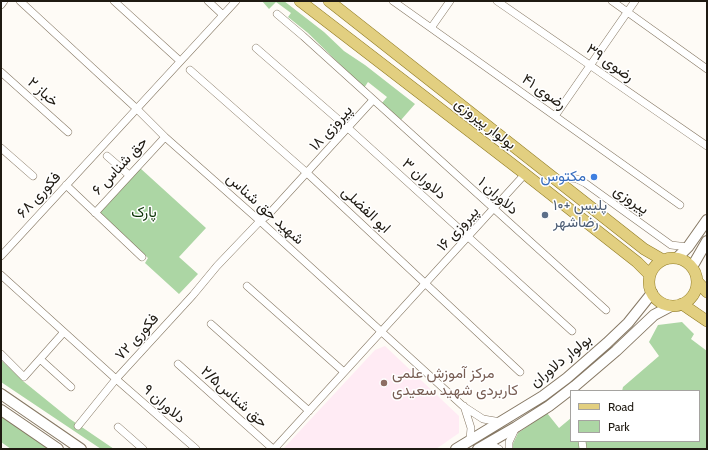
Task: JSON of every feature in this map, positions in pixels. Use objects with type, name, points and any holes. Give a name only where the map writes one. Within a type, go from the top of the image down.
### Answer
[{"type":"main road","name":"بولوار پیروزی","points":[[300,1],[525,174],[637,262],[650,275]]},
{"type":"main road","name":"بولوار پیروزی","points":[[329,1],[644,249],[663,260]]},
{"type":"main road","points":[[677,305],[690,299],[696,290],[696,273],[686,261],[677,258],[669,258],[656,265],[650,275],[649,284],[652,293],[656,299],[663,304],[677,305],[707,321]]},
{"type":"main road","points":[[697,281],[707,292]]},
{"type":"street","points":[[1,5],[4,1]]},
{"type":"street","name":"شهید حق شناس","points":[[20,1],[137,108],[165,137],[464,406],[483,419],[501,422]]},
{"type":"street","points":[[114,1],[180,61]]},
{"type":"street","points":[[208,1],[223,15]]},
{"type":"street","name":"فکوری ۶۸","points":[[1,256],[236,1]]},
{"type":"street","name":"رضوی ۴۱","points":[[392,1],[680,205]]},
{"type":"street","points":[[431,28],[450,1]]},
{"type":"street","name":"رضوی ۳۹","points":[[497,1],[707,146]]},
{"type":"street","points":[[612,1],[707,69]]},
{"type":"street","points":[[555,116],[635,1]]},
{"type":"street","name":"دلاوران ۱","points":[[277,14],[606,310]]},
{"type":"street","name":"دلاوران ۳","points":[[256,48],[348,128],[572,331]]},
{"type":"street","name":"ابو الفضلی","points":[[190,70],[307,173],[520,372]]},
{"type":"street","name":"خباز ۲","points":[[1,72],[68,132]]},
{"type":"street","name":"پیروزی ۱۸","points":[[260,221],[268,215],[373,100]]},
{"type":"street","name":"حق شناس ۶","points":[[95,213],[165,137]]},
{"type":"street","points":[[1,148],[33,176]]},
{"type":"street","points":[[107,156],[129,175]]},
{"type":"street","name":"پیروزی ۱۶","points":[[344,372],[525,174]]},
{"type":"street","name":"پیروزی","points":[[558,181],[567,178],[577,179],[592,188],[671,245],[688,247]]},
{"type":"street","points":[[66,185],[142,257]]},
{"type":"street","points":[[677,258],[688,247],[707,220]]},
{"type":"street","name":"فکوری ۷۲","points":[[78,426],[116,379],[217,266],[260,221]]},
{"type":"street","points":[[692,267],[707,241]]},
{"type":"street","name":"دلاوران ۹","points":[[1,275],[196,449]]},
{"type":"street","points":[[247,286],[344,372],[274,449]]},
{"type":"street","name":"بولوار دلاوران","points":[[456,449],[470,439],[543,396],[573,373],[628,323],[652,293]]},
{"type":"street","name":"بولوار دلاوران","points":[[482,446],[549,406],[616,351],[654,315],[677,305]]},
{"type":"street","points":[[211,324],[309,411]]},
{"type":"street","points":[[1,354],[24,377],[64,332]]},
{"type":"street","points":[[40,359],[71,387]]},
{"type":"street","name":"حق شناس۲/۵","points":[[178,364],[274,449]]},
{"type":"street","points":[[1,394],[81,449]]},
{"type":"street","points":[[464,406],[471,428],[470,439]]},
{"type":"street","points":[[1,410],[58,449]]},
{"type":"street","points":[[118,427],[143,449]]},
{"type":"street","points":[[508,449],[509,442],[516,427]]},
{"type":"street","points":[[482,446],[499,449]]},
{"type":"shaded area","name":"مرکز آموزش علمی کاربردی شهید سعیدی","points":[[385,346],[459,416],[459,433],[436,449],[283,449],[375,350]]},
{"type":"green space","points":[[262,1],[284,1],[324,32],[344,51],[365,65],[415,104],[401,120],[382,103],[387,97],[368,82],[364,88],[308,33],[288,17],[291,13],[276,2],[269,9]]},
{"type":"green space","name":"پارک","points":[[140,168],[206,228],[179,257],[198,274],[179,294],[145,263],[148,258],[99,213]]},
{"type":"green space","points":[[682,322],[694,334],[691,339],[707,351],[707,449],[513,449],[512,446],[518,433],[547,413],[559,428],[570,419],[570,442],[700,442],[700,390],[622,390],[623,387],[659,356],[649,342],[658,325]]},
{"type":"green space","points":[[1,360],[23,381],[70,419],[114,449],[101,449],[1,382]]},
{"type":"green space","points":[[1,415],[51,449],[11,449],[1,442]]},
{"type":"place","name":"مکتوس","points":[[594,177]]},
{"type":"place","name":"پلیس +۱۰ رضاشهر","points":[[545,215]]},
{"type":"place","name":"مرکز آموزش علمی کاربردی شهید سعیدی","points":[[384,383]]}]
